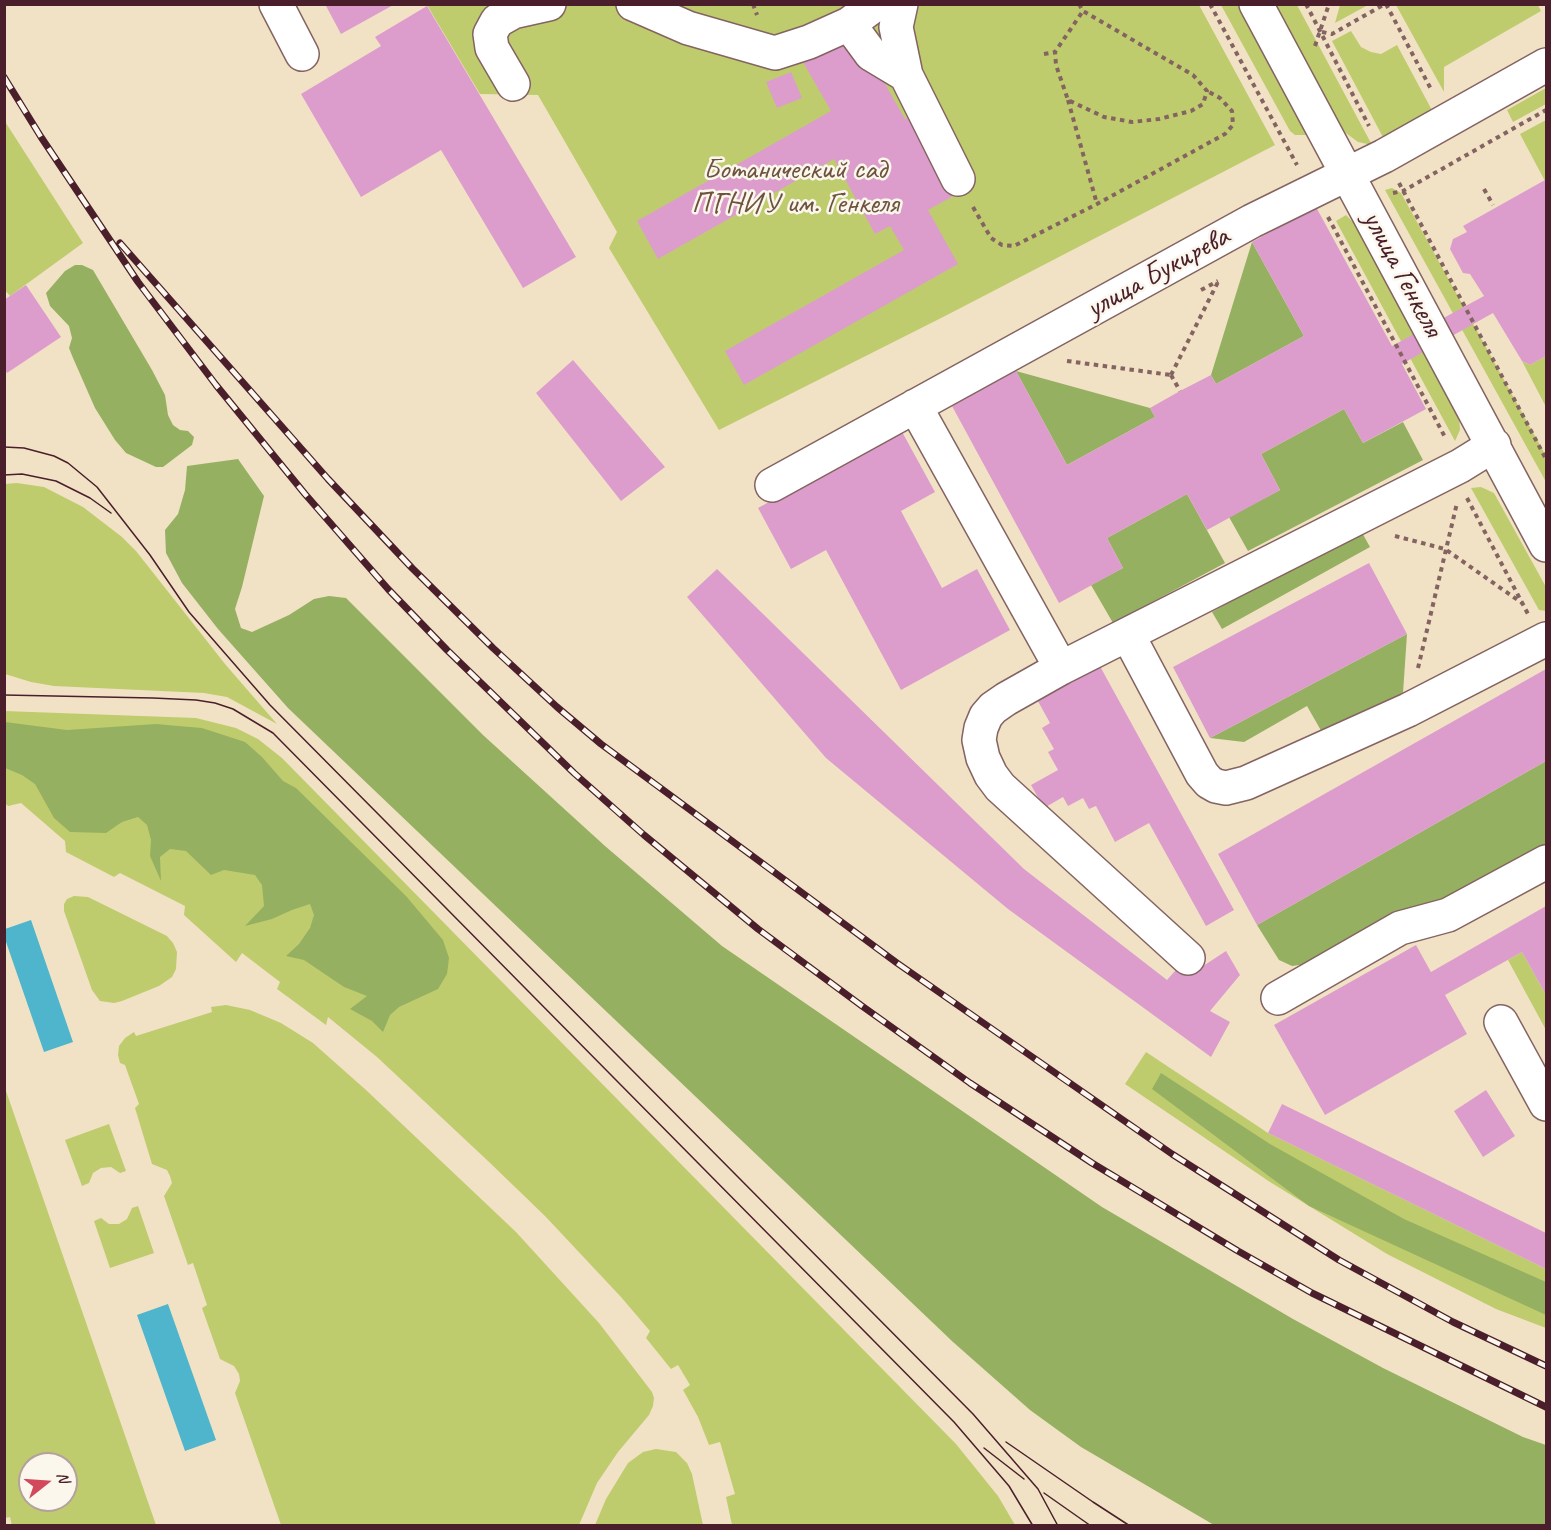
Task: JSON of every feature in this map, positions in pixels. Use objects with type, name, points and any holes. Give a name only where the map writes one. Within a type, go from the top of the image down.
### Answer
[{"type":"lane","points":[[276,4],[302,54]]},
{"type":"lane","points":[[513,84],[492,48],[490,34],[497,21],[513,12],[549,4]]},
{"type":"lane","points":[[633,4],[688,28],[775,53],[810,42],[849,24],[876,4]]},
{"type":"lane","points":[[901,4],[896,27],[906,75],[958,179]]},
{"type":"lane","name":"улица Генкеля","points":[[1256,4],[1546,545]]},
{"type":"lane","points":[[849,24],[871,54],[906,75]]},
{"type":"lane","name":"улица Букирева","points":[[772,485],[1252,221],[1384,156],[1546,65]]},
{"type":"lane","points":[[915,406],[1061,668]]},
{"type":"lane","points":[[1188,958],[1000,787],[983,758],[979,740],[981,728],[993,708],[1061,668],[1344,523],[1461,476],[1494,445]]},
{"type":"lane","points":[[1128,635],[1202,774],[1216,786],[1234,787],[1408,710],[1546,639]]},
{"type":"lane","points":[[1278,998],[1400,928],[1448,915],[1546,862]]},
{"type":"lane","points":[[1500,1022],[1546,1104]]},
{"type":"path","points":[[958,179],[991,238],[1002,245],[1014,246],[1097,204],[1225,134],[1233,125],[1233,111],[1220,98],[1207,91],[1192,75],[1083,10],[1079,4]]},
{"type":"path","points":[[1210,4],[1312,193],[1327,214],[1461,476],[1522,603],[1546,639]]},
{"type":"path","points":[[1306,4],[1384,156],[1546,459]]},
{"type":"path","points":[[1321,32],[1332,34],[1385,4],[1447,120]]},
{"type":"path","points":[[1083,10],[1055,52],[1056,65],[1097,204]]},
{"type":"path","points":[[1044,54],[1055,52]]},
{"type":"path","points":[[1068,100],[1104,117],[1132,122],[1159,119],[1191,111],[1203,104],[1207,91]]},
{"type":"path","points":[[1403,191],[1546,110]]},
{"type":"path","points":[[1484,189],[1493,205]]},
{"type":"path","points":[[1171,375],[1218,281]]},
{"type":"path","points":[[1064,360],[1171,375]]},
{"type":"path","points":[[1171,375],[1180,391]]},
{"type":"path","points":[[1408,710],[1461,476]]},
{"type":"path","points":[[1344,523],[1445,549],[1522,603]]},
{"type":"green space","points":[[1340,4],[1368,5],[1335,23]]},
{"type":"green space","name":"Ботанический сад ПГНИУ им. Генкеля","points":[[427,5],[1199,5],[1275,145],[719,430],[609,248],[617,232],[538,95],[480,94]]},
{"type":"green space","points":[[1221,5],[1240,5],[1300,112],[1308,135],[1295,135],[1290,131]]},
{"type":"green space","points":[[1272,5],[1297,5],[1372,145],[1358,142],[1339,128]]},
{"type":"green space","points":[[1396,5],[1538,5],[1541,11],[1444,67],[1444,92]]},
{"type":"green space","points":[[1351,31],[1361,47],[1371,52],[1381,54],[1397,45],[1434,114],[1385,141],[1332,41]]},
{"type":"green space","points":[[1546,88],[1546,104],[1513,122],[1507,110]]},
{"type":"green space","points":[[4,120],[83,243],[10,296],[4,289]]},
{"type":"green space","points":[[1546,120],[1546,183],[1520,134]]},
{"type":"green space","points":[[1392,188],[1401,193],[1546,456],[1546,482],[1385,190]]},
{"type":"green space","points":[[1346,215],[1356,225],[1459,414],[1460,430],[1455,441],[1336,221]]},
{"type":"green space","points":[[1252,242],[1304,336],[1216,384],[1211,375]]},
{"type":"green space","points":[[75,265],[82,265],[93,270],[165,395],[168,415],[173,425],[180,430],[188,431],[194,437],[192,445],[163,467],[156,467],[126,453],[115,440],[95,408],[73,358],[69,348],[72,338],[69,326],[50,306],[46,293],[65,271]]},
{"type":"green space","points":[[1546,356],[1546,407],[1522,361],[1530,365]]},
{"type":"green space","points":[[1016,371],[1150,408],[1155,417],[1067,465]]},
{"type":"green space","points":[[1344,409],[1363,443],[1403,422],[1423,460],[1248,551],[1229,517],[1280,490],[1261,454]]},
{"type":"green space","points":[[238,459],[264,496],[235,609],[241,628],[252,632],[289,615],[314,599],[329,596],[346,598],[483,735],[605,846],[722,946],[1102,1207],[1293,1319],[1383,1368],[1523,1437],[1546,1445],[1546,1525],[1214,1525],[1081,1447],[1030,1410],[953,1342],[288,708],[218,629],[182,583],[166,553],[165,530],[178,514],[185,490],[187,466]]},
{"type":"green space","points":[[17,483],[44,487],[83,507],[122,537],[136,551],[225,664],[277,724],[227,697],[204,693],[54,686],[5,674],[5,484]]},
{"type":"green space","points":[[1481,487],[1494,493],[1546,587],[1546,611],[1539,610],[1471,488]]},
{"type":"green space","points":[[1187,494],[1225,563],[1113,623],[1091,585],[1123,568],[1107,538]]},
{"type":"green space","points":[[1360,529],[1370,547],[1222,629],[1212,612]]},
{"type":"green space","points":[[1407,634],[1403,693],[1323,734],[1307,706],[1244,742],[1210,738]]},
{"type":"green space","points":[[4,711],[196,718],[236,728],[258,739],[282,758],[956,1444],[998,1496],[1015,1525],[732,1525],[726,1497],[735,1494],[720,1442],[709,1445],[698,1417],[683,1390],[690,1385],[678,1365],[671,1369],[646,1338],[650,1331],[621,1297],[545,1216],[488,1161],[377,1057],[328,1017],[326,1025],[277,989],[280,982],[242,953],[236,962],[184,915],[185,906],[120,873],[114,877],[66,852],[65,841],[21,803],[8,806],[5,803]]},
{"type":"green space","points":[[5,722],[67,730],[156,724],[202,728],[245,742],[283,781],[296,788],[406,896],[443,940],[449,958],[447,974],[438,989],[399,1007],[390,1015],[383,1032],[372,1021],[350,1009],[367,996],[344,987],[304,960],[286,956],[299,944],[310,928],[314,915],[310,904],[272,919],[245,926],[264,906],[262,885],[255,875],[224,870],[211,875],[186,851],[170,849],[160,857],[161,881],[150,856],[151,840],[147,825],[138,817],[122,822],[106,833],[70,832],[54,818],[35,784],[22,775],[5,768]]},
{"type":"green space","points":[[1546,761],[1546,852],[1307,964],[1292,966],[1279,960],[1257,925]]},
{"type":"green space","points":[[74,896],[88,897],[167,936],[177,952],[176,969],[172,977],[159,986],[122,1001],[114,1003],[100,1001],[92,990],[64,911],[67,899]]},
{"type":"green space","points":[[1522,952],[1546,995],[1546,1030],[1508,960]]},
{"type":"green space","points":[[226,1005],[250,1010],[281,1023],[313,1043],[366,1090],[516,1232],[599,1323],[652,1392],[653,1406],[649,1415],[618,1452],[597,1483],[579,1525],[281,1525],[235,1393],[240,1381],[239,1374],[234,1366],[220,1359],[202,1308],[207,1305],[193,1263],[188,1265],[164,1196],[172,1183],[170,1176],[167,1170],[152,1164],[135,1108],[139,1104],[125,1065],[120,1063],[118,1055],[119,1046],[134,1032],[136,1036],[212,1012],[211,1007]]},
{"type":"green space","points":[[1146,1052],[1268,1133],[1546,1269],[1546,1328],[1496,1309],[1387,1254],[1270,1182],[1125,1084]]},
{"type":"green space","points":[[1161,1073],[1270,1144],[1404,1219],[1546,1282],[1546,1315],[1309,1206],[1152,1089]]},
{"type":"green space","points":[[5,1088],[156,1525],[12,1526],[10,1517],[5,1518]]},
{"type":"green space","points":[[109,1124],[126,1171],[120,1173],[111,1167],[101,1168],[93,1173],[89,1183],[82,1186],[65,1140]]},
{"type":"green space","points":[[138,1206],[154,1253],[110,1268],[94,1221],[101,1218],[109,1224],[119,1224],[127,1219],[132,1208]]},
{"type":"green space","points":[[656,1449],[676,1452],[687,1463],[692,1474],[703,1525],[595,1525],[606,1499],[628,1463],[643,1452]]},
{"type":"water","points":[[31,920],[73,1042],[44,1052],[5,939],[5,929]]},
{"type":"water","points":[[168,1304],[216,1440],[185,1451],[137,1315]]},
{"type":"building","points":[[325,4],[395,4],[341,34]]},
{"type":"building","points":[[427,6],[576,257],[523,288],[441,150],[361,197],[301,94],[381,46],[375,37]]},
{"type":"building","points":[[852,34],[868,54],[905,119],[912,115],[957,194],[928,210],[958,264],[744,385],[725,351],[904,250],[890,226],[875,234],[834,159],[658,259],[637,221],[831,111],[803,62]]},
{"type":"building","points":[[791,72],[802,98],[777,108],[766,82]]},
{"type":"building","points":[[1545,180],[1546,356],[1530,365],[1522,361],[1493,313],[1402,364],[1426,409],[1363,443],[1344,409],[1261,454],[1280,490],[1207,530],[1187,494],[1107,538],[1123,568],[1059,603],[952,406],[1016,371],[1067,465],[1155,417],[1150,408],[1180,391],[1211,375],[1216,384],[1304,336],[1252,242],[1316,207],[1392,346],[1484,296],[1470,274],[1463,273],[1450,249],[1453,239],[1467,232],[1463,226]]},
{"type":"building","points":[[26,285],[61,337],[7,373],[4,369],[4,300]]},
{"type":"building","points":[[573,360],[665,467],[621,501],[536,393]]},
{"type":"building","points":[[901,430],[935,492],[901,511],[942,588],[977,569],[1010,630],[901,690],[826,550],[791,569],[758,508]]},
{"type":"building","points":[[1369,563],[1407,634],[1210,738],[1173,667]]},
{"type":"building","points":[[717,569],[1024,869],[1167,980],[1182,963],[1194,972],[1226,951],[1240,975],[1210,1011],[1230,1022],[1211,1057],[1008,909],[826,758],[687,597]]},
{"type":"building","points":[[1096,659],[1234,910],[1206,926],[1149,823],[1115,842],[1096,806],[1089,809],[1083,798],[1068,806],[1063,797],[1044,808],[1031,785],[1058,770],[1048,752],[1054,749],[1042,728],[1050,723],[1034,694]]},
{"type":"building","points":[[1546,669],[1546,761],[1257,925],[1218,854]]},
{"type":"building","points":[[1546,906],[1546,995],[1522,952],[1445,995],[1467,1034],[1325,1115],[1274,1025],[1416,945],[1431,972]]},
{"type":"building","points":[[1486,1090],[1515,1136],[1483,1157],[1454,1111]]},
{"type":"building","points":[[1282,1104],[1546,1233],[1546,1269],[1268,1133]]},
{"type":"tram line","points":[[4,447],[24,448],[54,456],[68,463],[97,487],[150,555],[189,612],[270,705],[973,1414],[1038,1489],[1058,1526]]},
{"type":"tram line","points":[[4,475],[22,474],[56,481],[90,498],[111,513]]},
{"type":"tram line","points":[[4,695],[196,700],[233,709],[273,733],[954,1422],[1009,1486],[1033,1526]]},
{"type":"tram line","points":[[1006,1442],[1130,1526]]},
{"type":"tram line","points":[[984,1448],[1024,1479]]},
{"type":"tram line","points":[[1044,1493],[1091,1526]]},
{"type":"railway","points":[[4,77],[41,137],[138,282],[216,385],[305,494],[388,589],[447,650],[574,773],[644,835],[758,929],[862,1006],[970,1083],[1092,1163],[1312,1293],[1546,1407]]},
{"type":"railway","points":[[120,243],[328,479],[412,568],[493,648],[601,744],[897,963],[1172,1154],[1339,1260],[1453,1322],[1546,1366]]}]
